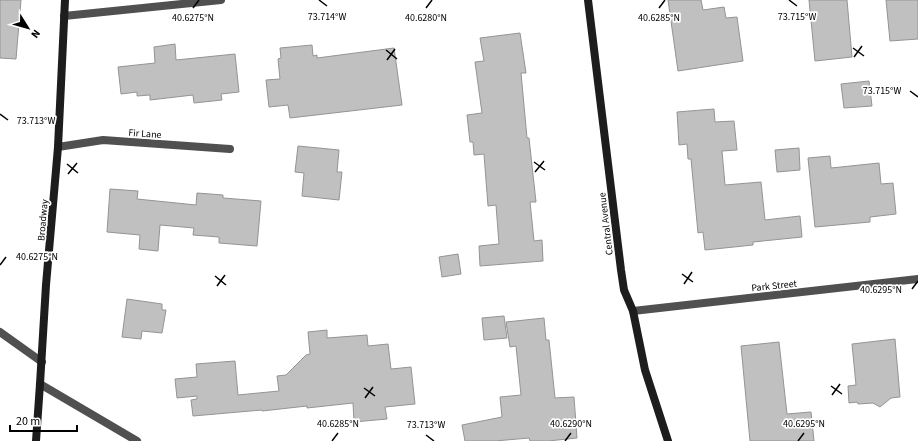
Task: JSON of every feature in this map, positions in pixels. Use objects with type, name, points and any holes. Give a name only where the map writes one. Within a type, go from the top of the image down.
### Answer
[{"type":"main road","name":"Broadway","points":[[36,441],[46,285],[58,147],[65,0]]},
{"type":"main road","name":"Central Avenue","points":[[588,0],[620,270],[624,290],[633,311],[645,370],[668,441]]},
{"type":"street","points":[[64,16],[221,0]]},
{"type":"street","name":"Fir Lane","points":[[58,147],[103,140],[230,149]]},
{"type":"street","name":"Park Street","points":[[633,311],[918,279]]},
{"type":"street","points":[[0,332],[42,362]]},
{"type":"street","points":[[40,384],[137,441]]},
{"type":"building","points":[[0,0],[21,0],[16,59],[0,58]]},
{"type":"building","points":[[668,0],[701,0],[703,10],[724,7],[726,18],[737,17],[743,61],[678,71]]},
{"type":"building","points":[[809,0],[847,0],[852,57],[815,61]]},
{"type":"building","points":[[886,0],[918,0],[918,39],[890,41]]},
{"type":"building","points":[[520,33],[526,73],[521,73],[527,138],[529,138],[536,202],[530,202],[534,241],[542,240],[543,261],[480,266],[479,246],[499,244],[496,205],[488,206],[484,154],[474,155],[473,142],[470,142],[467,115],[482,113],[475,62],[484,61],[480,38]]},
{"type":"building","points":[[175,44],[176,60],[235,54],[239,92],[221,94],[222,100],[194,103],[193,95],[150,100],[150,95],[137,96],[137,92],[121,94],[118,67],[155,63],[154,47]]},
{"type":"building","points":[[312,45],[313,56],[317,55],[317,58],[394,48],[402,105],[290,118],[288,105],[269,107],[266,80],[280,79],[278,59],[281,58],[280,48]]},
{"type":"building","points":[[869,81],[872,106],[844,108],[841,84]]},
{"type":"building","points":[[714,109],[715,122],[734,121],[737,150],[722,151],[725,185],[761,182],[765,220],[800,216],[802,237],[753,242],[753,245],[705,250],[703,232],[698,233],[691,159],[688,159],[687,144],[679,145],[677,112]]},
{"type":"building","points":[[298,146],[339,150],[337,172],[342,172],[339,200],[302,196],[304,173],[295,172]]},
{"type":"building","points":[[799,148],[800,170],[777,172],[775,150]]},
{"type":"building","points":[[830,156],[831,168],[879,163],[881,184],[893,183],[896,214],[870,217],[870,222],[815,227],[808,158]]},
{"type":"building","points":[[110,189],[138,191],[137,199],[196,205],[197,193],[223,195],[223,198],[261,201],[257,246],[219,243],[219,237],[193,235],[194,228],[160,225],[158,251],[139,249],[140,235],[107,232]]},
{"type":"building","points":[[458,254],[461,274],[442,277],[439,257]]},
{"type":"building","points":[[127,299],[162,304],[162,310],[166,310],[162,333],[142,331],[141,339],[122,337]]},
{"type":"building","points":[[504,316],[507,338],[484,340],[482,318]]},
{"type":"building","points":[[544,318],[546,340],[549,340],[555,398],[574,397],[577,438],[548,441],[530,441],[529,438],[495,441],[465,441],[462,425],[502,417],[500,397],[521,395],[516,346],[510,347],[506,322]]},
{"type":"building","points":[[327,330],[327,338],[367,335],[368,346],[388,344],[391,369],[411,367],[415,404],[385,407],[387,419],[354,422],[353,403],[307,408],[307,406],[193,416],[191,400],[197,399],[197,396],[177,398],[175,379],[197,377],[196,364],[235,361],[238,395],[279,391],[277,376],[286,375],[306,355],[310,354],[308,332]]},
{"type":"building","points":[[895,339],[900,397],[891,398],[880,407],[873,403],[849,403],[848,386],[856,385],[852,344]]},
{"type":"building","points":[[779,342],[787,414],[811,412],[814,441],[750,441],[741,346]]}]
